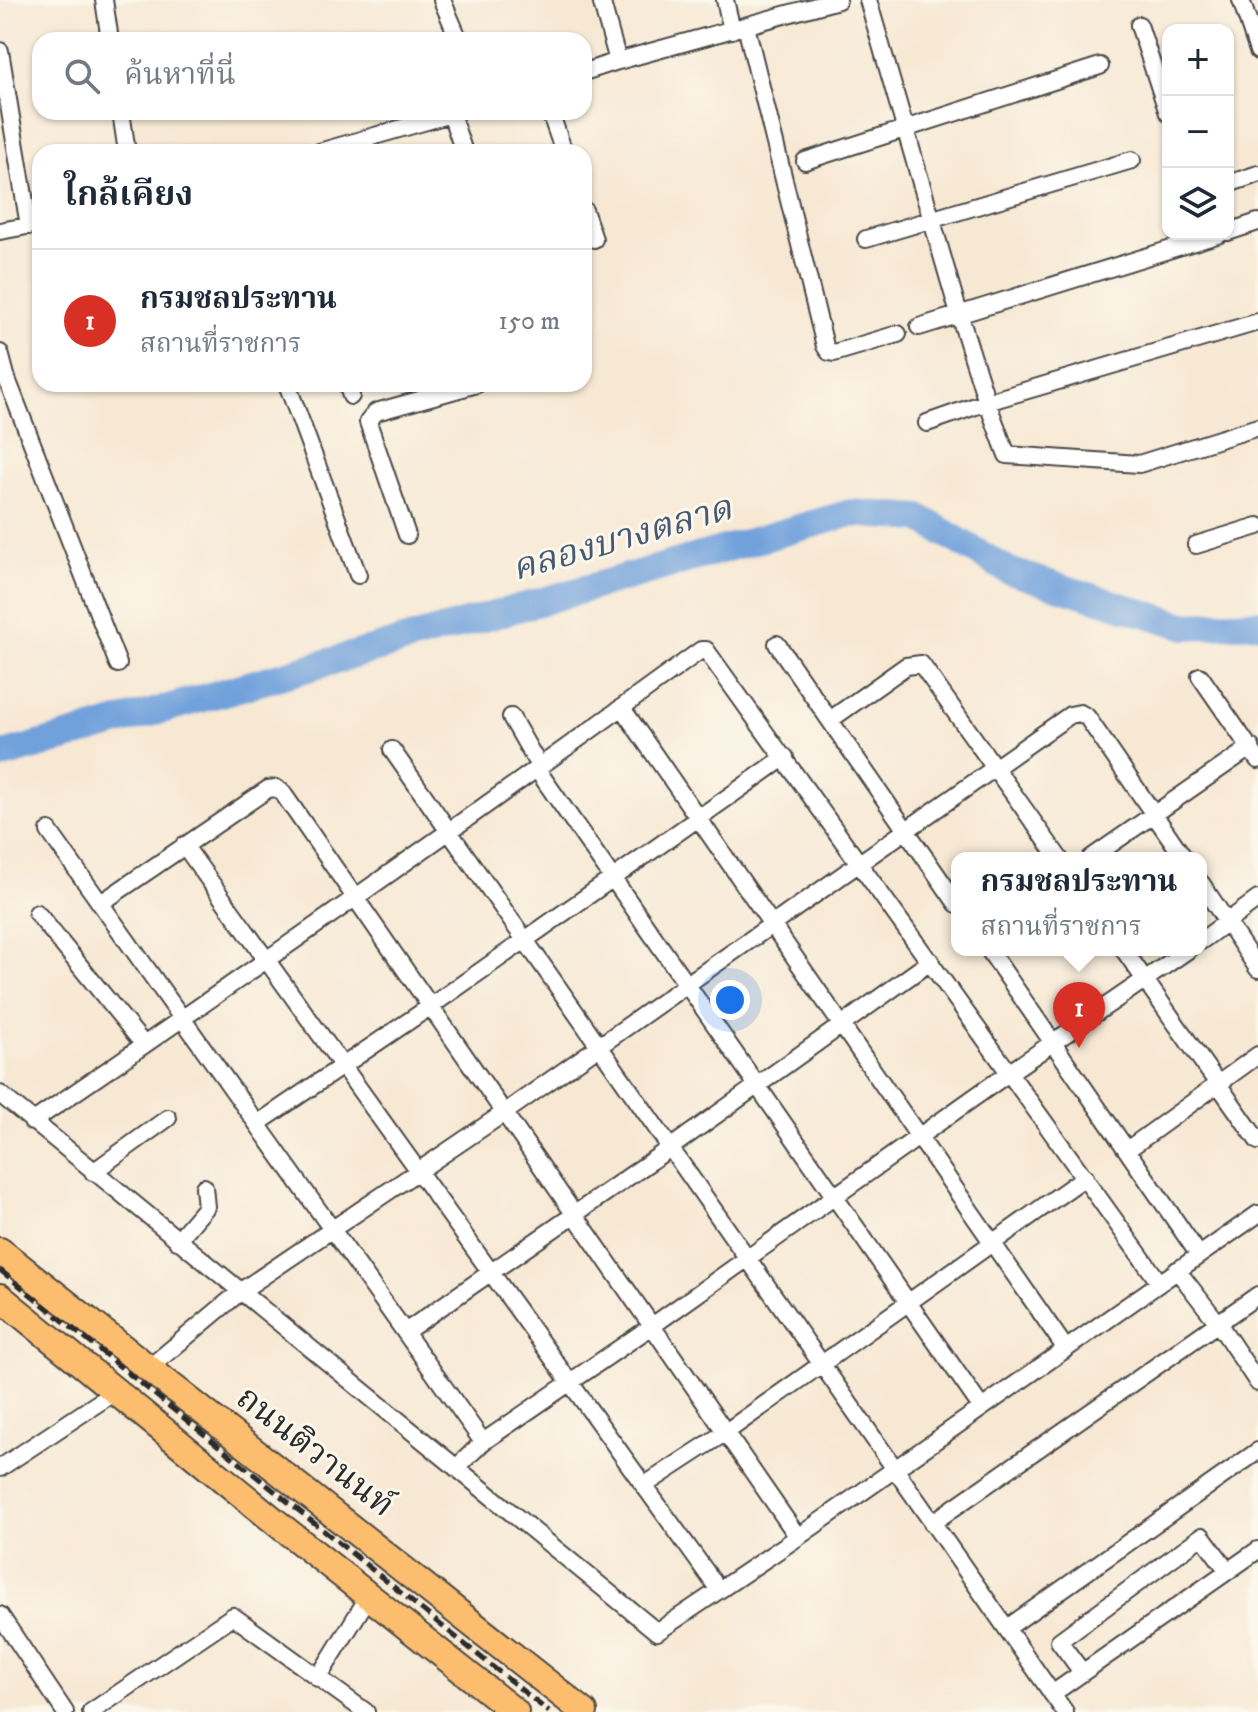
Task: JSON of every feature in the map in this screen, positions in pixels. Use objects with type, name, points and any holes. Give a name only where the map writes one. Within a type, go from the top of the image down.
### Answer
[{"type":"main road","name":"ถนนติวานนท์","points":[[0,1251],[584,1712]]},
{"type":"main road","points":[[0,1297],[515,1712]]},
{"type":"main road","points":[[116,1391],[150,1367]]},
{"type":"street","points":[[104,0],[109,32]]},
{"type":"street","points":[[442,0],[456,32]]},
{"type":"street","points":[[601,0],[618,61]]},
{"type":"street","points":[[725,0],[739,28],[825,346],[834,353],[898,334]]},
{"type":"street","points":[[592,69],[838,0]]},
{"type":"street","points":[[868,0],[959,314],[1007,455],[1139,464],[1258,427]]},
{"type":"street","points":[[1241,0],[1258,51]]},
{"type":"street","points":[[1139,25],[1162,96]]},
{"type":"street","points":[[0,51],[32,201]]},
{"type":"street","points":[[805,161],[1100,66]]},
{"type":"street","points":[[122,120],[126,144]]},
{"type":"street","points":[[347,144],[430,120]]},
{"type":"street","points":[[456,120],[462,144]]},
{"type":"street","points":[[553,120],[561,144]]},
{"type":"street","points":[[866,239],[1132,160]]},
{"type":"street","points":[[1234,182],[1258,174]]},
{"type":"street","points":[[1234,230],[1258,222]]},
{"type":"street","points":[[0,231],[32,226]]},
{"type":"street","points":[[592,233],[594,239]]},
{"type":"street","points":[[919,327],[1197,240]]},
{"type":"street","points":[[927,423],[987,402],[1258,322]]},
{"type":"street","points":[[0,353],[118,664]]},
{"type":"street","points":[[290,392],[358,575]]},
{"type":"street","points":[[407,535],[368,422],[376,412],[448,392]]},
{"type":"street","points":[[1196,545],[1258,526]]},
{"type":"street","points":[[777,644],[951,896]]},
{"type":"street","points":[[32,1122],[356,899],[701,650],[706,650],[1159,1282]]},
{"type":"street","points":[[830,720],[906,666],[921,664],[1055,852]]},
{"type":"street","points":[[1100,852],[1155,813],[1256,755],[1200,676]]},
{"type":"street","points":[[622,708],[1066,1349]]},
{"type":"street","points":[[150,1367],[241,1291],[504,1113],[1070,715],[1080,713],[1087,717],[1180,852]]},
{"type":"street","points":[[511,717],[537,767],[981,1407]]},
{"type":"street","points":[[392,750],[1065,1712]]},
{"type":"street","points":[[257,1124],[431,1006],[785,757]]},
{"type":"street","points":[[101,903],[268,789],[276,788],[282,792],[798,1537]]},
{"type":"street","points":[[49,831],[483,1442]]},
{"type":"street","points":[[184,845],[719,1590]]},
{"type":"street","points":[[1207,892],[1258,969]]},
{"type":"street","points":[[1207,937],[1258,899]]},
{"type":"street","points":[[37,913],[144,1045]]},
{"type":"street","points":[[993,956],[1199,1255]]},
{"type":"street","points":[[1128,956],[1258,1141]]},
{"type":"street","points":[[456,1468],[483,1442],[569,1381],[1180,956]]},
{"type":"street","points":[[405,1332],[931,961]]},
{"type":"street","points":[[1127,1150],[1258,1055]]},
{"type":"street","points":[[0,1094],[657,1632],[798,1537],[1258,1214]]},
{"type":"street","points":[[93,1172],[168,1118]]},
{"type":"street","points":[[645,1485],[726,1432],[1085,1177]]},
{"type":"street","points":[[177,1241],[206,1207],[204,1187]]},
{"type":"street","points":[[1177,1270],[1218,1323],[1258,1383]]},
{"type":"street","points":[[932,1523],[1258,1295]]},
{"type":"street","points":[[0,1468],[116,1391]]},
{"type":"street","points":[[1007,1628],[1258,1451]]},
{"type":"street","points":[[1082,1672],[1059,1641],[1202,1536],[1228,1571]]},
{"type":"street","points":[[1052,1694],[1258,1550]]},
{"type":"street","points":[[318,1678],[369,1596]]},
{"type":"street","points":[[0,1615],[65,1712]]},
{"type":"street","points":[[91,1712],[233,1616],[366,1712]]},
{"type":"waterway","name":"คลองบางตลาด","points":[[0,756],[851,513],[920,518],[1009,571],[1185,626],[1258,623]]},
{"type":"railway","points":[[0,1270],[549,1712]]},
{"type":"place","name":"กรมชลประทาน","points":[[1079,1048]]}]
